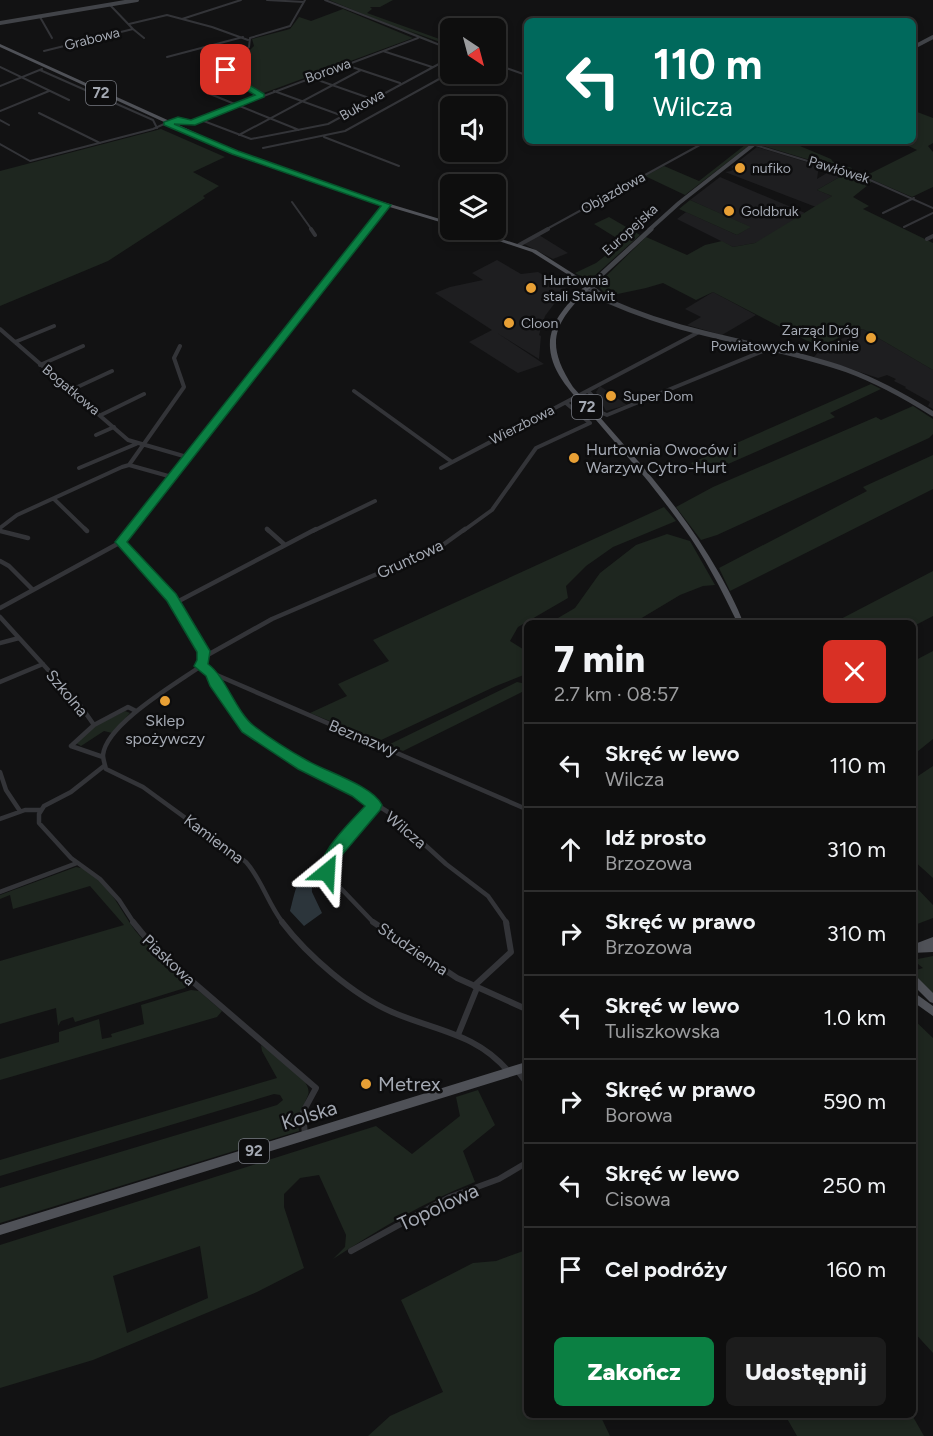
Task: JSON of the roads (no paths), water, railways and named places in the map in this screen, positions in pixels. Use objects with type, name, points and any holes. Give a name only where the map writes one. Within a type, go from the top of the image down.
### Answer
[{"type":"main road","name":"72","points":[[0,45],[235,153],[440,221]]},
{"type":"main road","points":[[502,240],[519,245],[562,268],[586,288]]},
{"type":"main road","name":"Europejska","points":[[586,288],[560,316],[552,339],[557,367],[578,396],[692,532],[716,571],[739,620]]},
{"type":"main road","points":[[916,948],[925,942],[933,941]]},
{"type":"main road","points":[[916,949],[933,948]]},
{"type":"main road","points":[[916,982],[933,999]]},
{"type":"main road","points":[[916,998],[933,1012]]},
{"type":"main road","name":"Kolska","points":[[0,1230],[517,1070]]},
{"type":"street","points":[[0,23],[137,0]]},
{"type":"street","points":[[182,19],[241,0]]},
{"type":"street","points":[[261,95],[228,76],[226,70],[249,47],[248,40],[289,27],[304,1],[267,0]]},
{"type":"street","points":[[325,0],[440,46]]},
{"type":"street","name":"Grabowa","points":[[45,51],[133,29],[110,5]]},
{"type":"street","name":"Grabowa","points":[[129,24],[167,15],[248,40]]},
{"type":"street","points":[[40,17],[52,38]]},
{"type":"street","points":[[133,29],[144,38]]},
{"type":"street","points":[[167,57],[243,38]]},
{"type":"street","name":"Borowa","points":[[167,123],[176,120],[190,123],[201,120],[261,95],[417,38]]},
{"type":"street","points":[[916,46],[933,38]]},
{"type":"street","points":[[383,51],[433,67]]},
{"type":"street","name":"Bukowa","points":[[201,120],[253,139],[328,124],[440,63]]},
{"type":"street","points":[[346,65],[400,83]]},
{"type":"street","points":[[0,86],[47,67]]},
{"type":"street","points":[[0,68],[69,100]]},
{"type":"street","points":[[506,68],[524,74]]},
{"type":"street","points":[[40,70],[153,120],[157,128]]},
{"type":"street","points":[[239,135],[361,70]]},
{"type":"street","points":[[312,78],[372,99]]},
{"type":"street","points":[[263,148],[324,137],[347,130],[440,78]]},
{"type":"street","points":[[0,111],[49,91]]},
{"type":"street","points":[[274,91],[343,116]]},
{"type":"street","points":[[210,94],[299,130]]},
{"type":"street","points":[[39,113],[100,143]]},
{"type":"street","points":[[0,120],[9,125]]},
{"type":"street","points":[[0,144],[30,161],[157,128],[167,123]]},
{"type":"street","points":[[324,137],[399,166]]},
{"type":"street","name":"Objazdowa","points":[[519,245],[702,144]]},
{"type":"street","name":"Europejska","points":[[586,288],[693,192],[755,144]]},
{"type":"street","name":"Pawłówek","points":[[759,144],[870,180],[933,208]]},
{"type":"street","points":[[883,213],[914,198]]},
{"type":"street","points":[[292,202],[315,235]]},
{"type":"street","points":[[0,608],[121,542],[386,205]]},
{"type":"street","points":[[904,227],[933,213]]},
{"type":"street","points":[[927,239],[933,236]]},
{"type":"street","points":[[586,288],[629,310],[699,332],[825,363],[856,374],[889,388],[933,414]]},
{"type":"street","points":[[15,342],[54,326]]},
{"type":"street","name":"Bogatkowa","points":[[0,329],[100,416],[136,444],[187,457]]},
{"type":"street","name":"Wierzbowa","points":[[441,468],[699,332]]},
{"type":"street","points":[[40,364],[83,346]]},
{"type":"street","points":[[129,465],[184,387],[174,358],[180,346]]},
{"type":"street","points":[[588,391],[598,402],[602,413],[607,415],[768,349]]},
{"type":"street","points":[[71,390],[112,371]]},
{"type":"street","points":[[354,391],[452,462]]},
{"type":"street","points":[[100,416],[144,394]]},
{"type":"street","name":"Gruntowa","points":[[204,657],[272,619],[430,552],[449,541],[494,508],[536,448],[590,423],[566,403]]},
{"type":"street","points":[[96,435],[114,427]]},
{"type":"street","points":[[79,468],[136,444]]},
{"type":"street","points":[[28,538],[0,530],[13,516],[119,468],[129,465],[172,477]]},
{"type":"street","points":[[54,499],[87,531]]},
{"type":"street","points":[[175,603],[375,501]]},
{"type":"street","points":[[267,528],[285,545]]},
{"type":"street","points":[[0,819],[21,811],[41,810],[49,802],[76,789],[104,766],[103,757],[112,738],[136,711],[156,694],[201,666],[204,657],[202,649],[175,603],[163,586],[121,542]]},
{"type":"street","points":[[0,561],[9,566],[33,590]]},
{"type":"street","name":"Szkolna","points":[[0,617],[80,705],[94,725],[70,746],[103,757]]},
{"type":"street","points":[[0,643],[20,638]]},
{"type":"street","points":[[0,682],[43,664]]},
{"type":"street","name":"Beznazwy","points":[[201,666],[212,673],[524,808]]},
{"type":"street","name":"Wilcza","points":[[212,673],[215,682],[251,732],[303,765],[357,792],[403,823],[446,864],[488,896],[497,906],[509,932],[511,952],[502,962],[481,975],[458,1035]]},
{"type":"street","points":[[94,725],[128,707],[136,711]]},
{"type":"street","name":"Kamienna","points":[[104,766],[110,773],[143,787],[248,865],[282,922],[310,954],[346,982],[386,1009],[458,1035],[517,1070]]},
{"type":"street","points":[[0,772],[6,790],[21,811]]},
{"type":"street","name":"Studzienna","points":[[375,805],[328,860],[326,868],[329,876],[375,924],[457,978],[524,1008]]},
{"type":"street","name":"Piaskowa","points":[[41,810],[38,818],[40,825],[77,863],[100,879],[119,900],[139,932],[156,950],[262,1043],[296,1068],[316,1088],[303,1112],[305,1136]]},
{"type":"street","points":[[0,892],[77,863]]},
{"type":"street","name":"Topolowa","points":[[351,1251],[450,1197],[499,1179],[524,1164]]},
{"type":"place","name":"nufiko","points":[[740,168]]},
{"type":"place","name":"Goldbruk","points":[[729,211]]},
{"type":"place","name":"Hurtownia stali Stalwit","points":[[531,288]]},
{"type":"place","name":"Cloon","points":[[509,323]]},
{"type":"place","name":"Zarząd Dróg Powiatowych w Koninie","points":[[871,338]]},
{"type":"place","name":"Super Dom","points":[[611,396]]},
{"type":"place","name":"Hurtownia Owoców i Warzyw Cytro-Hurt","points":[[574,458]]},
{"type":"place","name":"Sklep spożywczy","points":[[165,701]]},
{"type":"place","name":"Metrex","points":[[366,1084]]}]
